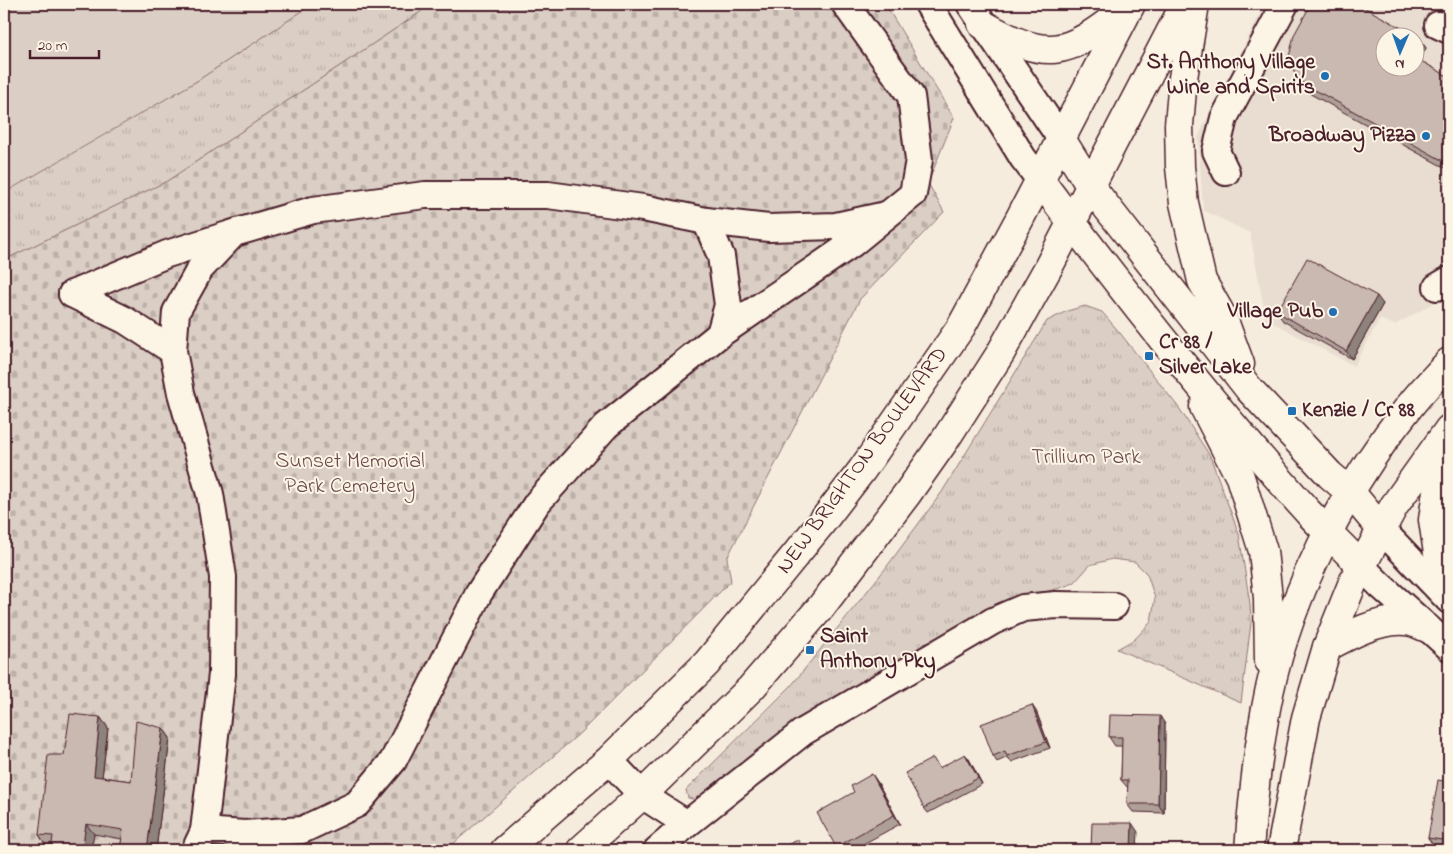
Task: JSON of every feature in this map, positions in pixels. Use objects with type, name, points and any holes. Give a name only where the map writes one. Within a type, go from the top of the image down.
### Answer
[{"type":"main road","points":[[581,850],[642,795],[751,688],[821,607],[866,550],[940,447],[1000,354],[1048,268],[1185,4]]},
{"type":"main road","points":[[1195,4],[1183,78],[1179,125],[1180,167],[1184,203],[1202,281],[1223,318],[1249,389]]},
{"type":"main road","name":"NEW BRIGHTON BOULEVARD","points":[[505,850],[609,760],[707,662],[802,548],[862,470],[961,327],[1040,180],[1130,5]]},
{"type":"main road","points":[[976,14],[1027,46],[1055,49],[1074,44],[1094,34],[1130,5]]},
{"type":"main road","points":[[1061,139],[1091,187],[1249,389],[1330,474],[1340,512],[1371,547]]},
{"type":"main road","points":[[1040,180],[1184,368],[1310,514],[1340,512]]},
{"type":"main road","points":[[1249,850],[1254,778],[1269,692],[1290,619],[1320,547],[1367,464],[1409,406],[1449,362]]},
{"type":"main road","points":[[1184,368],[1240,477],[1263,551],[1268,598],[1269,692]]},
{"type":"main road","points":[[1281,850],[1306,718],[1327,647],[1353,582],[1371,547],[1394,506],[1447,432]]},
{"type":"main road","points":[[1447,432],[1433,520],[1441,574],[1449,599]]},
{"type":"main road","points":[[1340,512],[1371,547]]},
{"type":"main road","points":[[1327,647],[1362,629],[1388,622],[1405,621],[1427,628]]},
{"type":"street","points":[[234,234],[200,269],[176,312],[172,351],[181,393],[210,494],[223,578],[222,674],[199,841],[244,834],[302,830],[357,804],[393,761],[479,593],[537,503],[606,426],[720,334],[853,243],[913,194],[919,160],[910,96],[845,4]]},
{"type":"street","points":[[928,4],[1023,158],[1040,180]]},
{"type":"street","points":[[1226,172],[1216,151],[1224,118],[1285,4]]},
{"type":"street","points":[[976,14],[1061,139]]},
{"type":"street","points":[[172,351],[125,320],[72,294],[167,254],[313,210],[425,195],[548,195],[644,208],[706,222],[769,228],[836,226],[886,215]]},
{"type":"street","points":[[706,222],[721,256],[728,305],[720,334]]},
{"type":"street","points":[[1371,547],[1449,599]]},
{"type":"street","points":[[1371,547],[1380,585],[1449,648]]},
{"type":"street","points":[[657,850],[803,732],[993,621],[1022,608],[1056,605],[1114,606]]},
{"type":"street","points":[[609,760],[642,795],[687,824]]},
{"type":"shaded area","points":[[1265,4],[1449,4],[1449,294],[1395,325],[1380,319],[1354,366],[1266,319],[1250,233],[1203,210],[1198,137]]},
{"type":"green space","points":[[4,4],[313,4],[197,81],[16,188],[4,193]]},
{"type":"green space","points":[[313,4],[429,4],[419,13],[167,181],[4,260],[4,193],[197,81]]},
{"type":"green space","name":"Sunset Memorial Park Cemetery","points":[[429,4],[885,4],[954,118],[928,183],[944,212],[860,299],[727,558],[731,581],[580,733],[446,850],[4,850],[4,260],[167,181],[419,13]]},
{"type":"green space","name":"Trillium Park","points":[[1085,306],[1102,312],[1120,333],[1179,408],[1210,456],[1239,534],[1250,604],[1251,623],[1241,703],[1117,649],[1135,639],[1151,622],[1155,598],[1147,574],[1135,562],[1112,559],[1090,565],[1074,583],[1002,603],[853,688],[760,748],[698,800],[688,798],[686,790],[791,686],[885,569],[942,492],[1047,321],[1067,311]]},
{"type":"building","points":[[1311,4],[1358,4],[1402,28],[1376,28],[1376,78],[1426,78],[1426,64],[1449,77],[1449,164],[1297,80],[1289,57],[1294,35]]},
{"type":"building","name":"Village Pub","points":[[1307,258],[1377,296],[1346,351],[1277,312]]},
{"type":"building","points":[[1032,705],[1046,742],[1007,756],[1005,751],[993,756],[981,724]]},
{"type":"building","points":[[70,714],[100,717],[94,776],[131,781],[136,721],[163,728],[147,850],[120,850],[123,830],[86,824],[82,850],[51,850],[53,836],[39,835],[48,755],[64,755]]},
{"type":"building","points":[[1110,715],[1160,716],[1158,804],[1127,804],[1128,780],[1121,780],[1122,737],[1109,737]]},
{"type":"building","points":[[965,754],[978,778],[924,808],[905,773],[933,758],[939,768]]},
{"type":"building","points":[[872,774],[894,815],[836,847],[817,813],[854,792],[851,786]]},
{"type":"building","points":[[1438,780],[1449,782],[1449,841],[1428,838]]},
{"type":"building","points":[[1092,823],[1132,823],[1131,850],[1091,850]]},
{"type":"building","points":[[798,840],[803,850],[776,850]]},
{"type":"place","name":"St. Anthony Village Wine and Spirits","points":[[1325,76]]},
{"type":"place","name":"Broadway Pizza","points":[[1426,136]]},
{"type":"place","name":"Village Pub","points":[[1333,312]]},
{"type":"place","name":"Cr 88 / Silver Lake","points":[[1149,356]]},
{"type":"place","name":"Kenzie / Cr 88","points":[[1292,411]]},
{"type":"place","name":"Saint Anthony Pky","points":[[810,650]]}]
